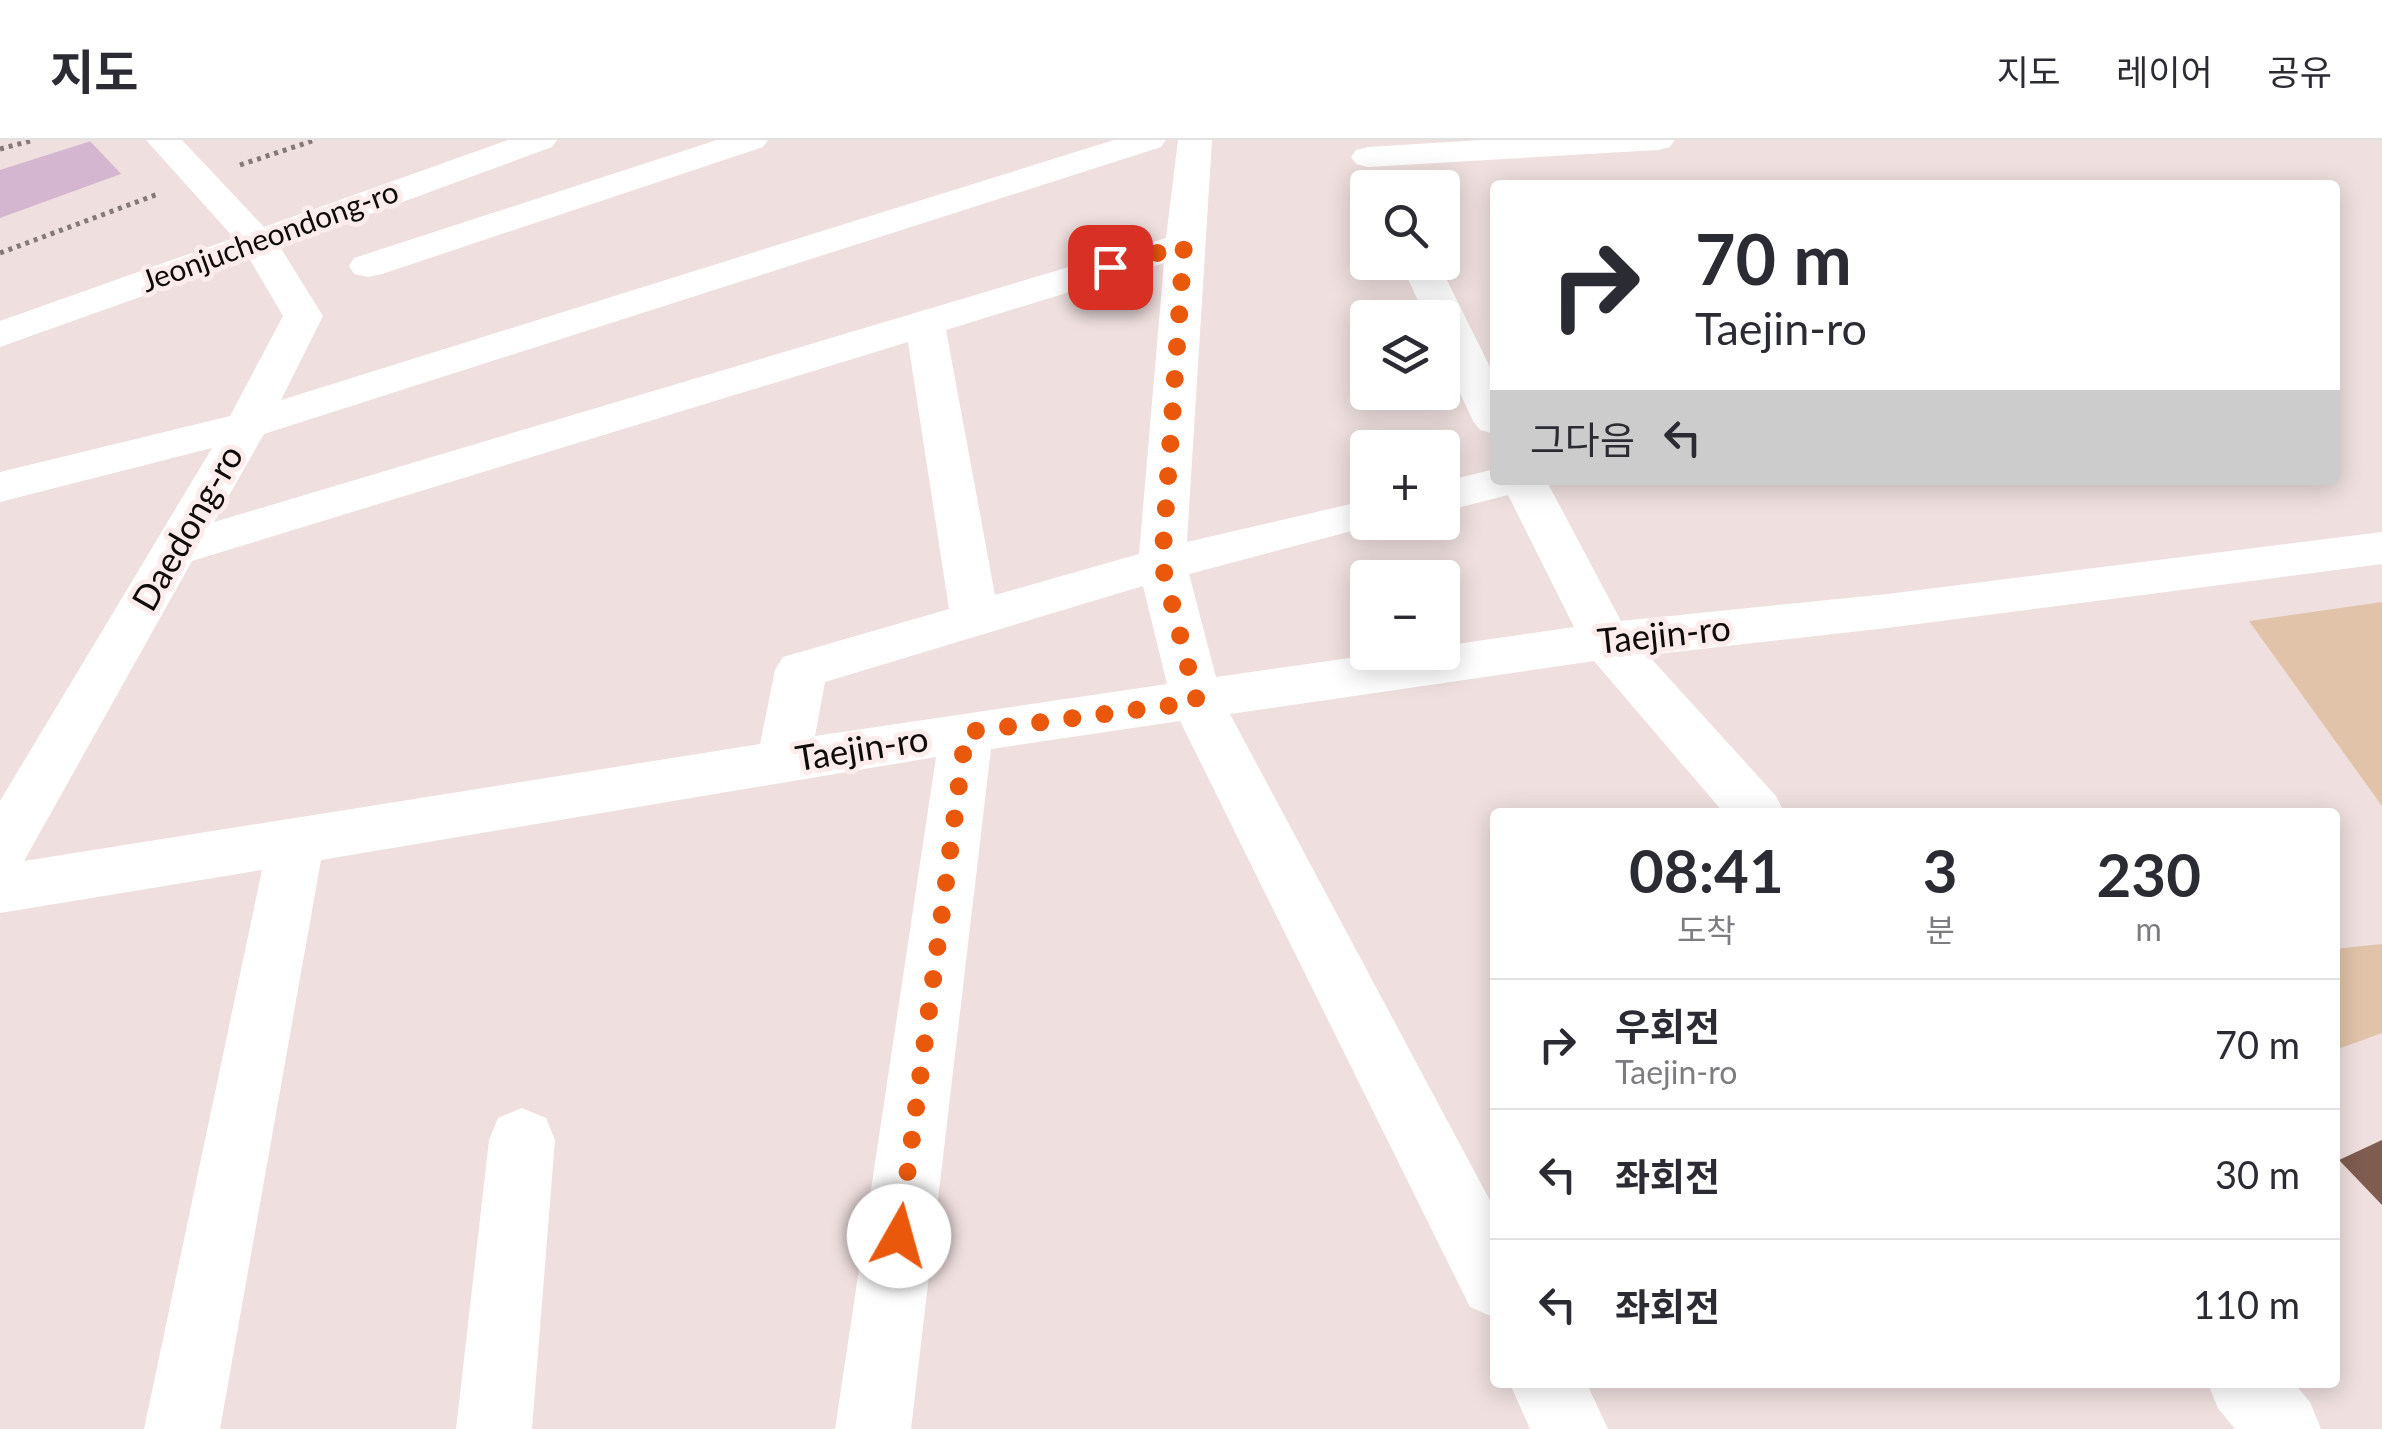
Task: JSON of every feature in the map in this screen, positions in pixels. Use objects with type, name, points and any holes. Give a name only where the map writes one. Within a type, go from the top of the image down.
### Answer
[{"type":"street","points":[[163,140],[243,224],[288,283],[338,296],[751,140]]},
{"type":"street","name":"Jeonjucheondong-ro","points":[[0,309],[478,140]]},
{"type":"street","name":"Jeonjucheondong-ro","points":[[0,335],[243,224],[419,184],[540,140]]},
{"type":"street","points":[[0,487],[248,425],[1149,140]]},
{"type":"street","points":[[1196,140],[1184,245],[1162,564],[1197,702],[1490,1272]]},
{"type":"street","points":[[1370,161],[1658,140]]},
{"type":"street","name":"Daedong-ro","points":[[0,851],[248,425],[419,184]]},
{"type":"street","points":[[174,550],[1184,245]]},
{"type":"street","points":[[1428,280],[1490,411]]},
{"type":"street","points":[[925,322],[975,619]]},
{"type":"street","points":[[1460,492],[1490,485]]},
{"type":"street","points":[[1526,485],[1606,641],[1752,808]]},
{"type":"street","points":[[782,762],[801,670],[1162,564],[1350,518]]},
{"type":"street","name":"Taejin-ro","points":[[0,889],[966,732],[1606,641],[1887,611],[2382,548]]},
{"type":"street","points":[[873,1429],[966,732]]},
{"type":"street","points":[[182,1429],[296,841]]},
{"type":"street","points":[[494,1429],[522,1140]]},
{"type":"street","points":[[1549,1388],[1570,1429]]},
{"type":"street","points":[[2249,1388],[2284,1429]]},
{"type":"path","points":[[0,149],[34,140]]},
{"type":"shaded area","points":[[94,140],[214,140],[0,218],[0,170]]},
{"type":"shaded area","points":[[2382,602],[2382,806],[2249,621]]},
{"type":"shaded area","points":[[2382,944],[2382,1033],[2340,1048],[2340,948]]},
{"type":"pier","points":[[89,140],[219,140],[216,145],[125,178]]},
{"type":"building","points":[[2382,1140],[2382,1205],[2340,1161]]},
{"type":"route","points":[[899,1236],[966,732],[1197,702],[1162,564],[1184,245],[1110,267]]}]
